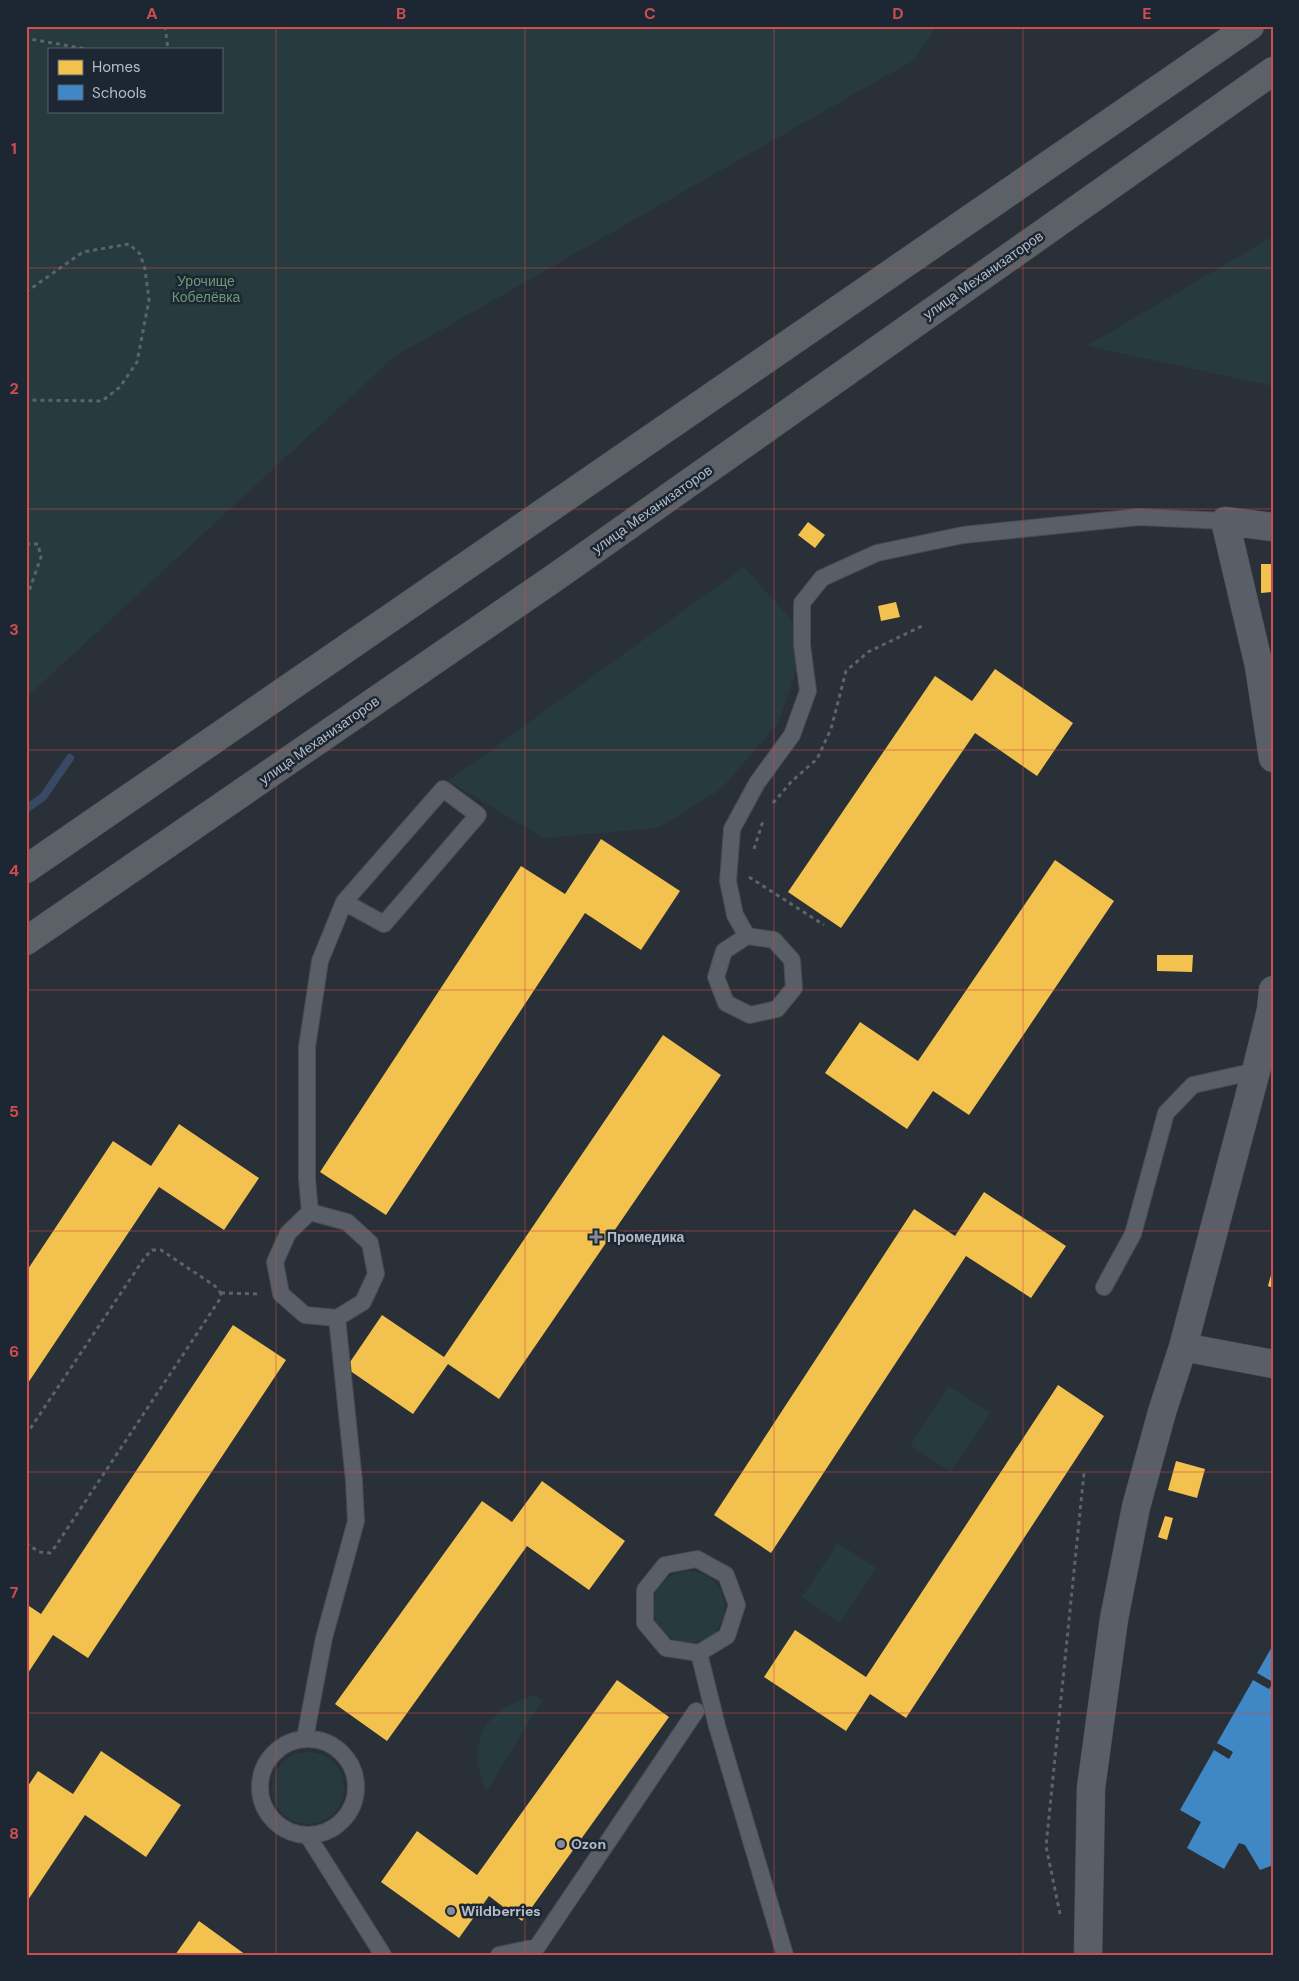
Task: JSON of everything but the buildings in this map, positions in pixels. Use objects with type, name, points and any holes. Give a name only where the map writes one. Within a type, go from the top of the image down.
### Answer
[{"type":"main road","points":[[26,869],[1250,26]]},
{"type":"main road","name":"улица Механизаторов","points":[[26,941],[556,576],[1273,71]]},
{"type":"street","points":[[1273,527],[1225,521],[1259,666],[1273,758]]},
{"type":"street","points":[[1088,1955],[1091,1788],[1114,1619],[1136,1507],[1162,1412],[1183,1348],[1256,1072],[1271,1010],[1273,990]]},
{"type":"street","points":[[1183,1348],[1273,1364]]},
{"type":"lane","points":[[747,936],[735,915],[728,881],[732,829],[757,783],[792,735],[808,691],[802,645],[802,603],[822,578],[877,553],[963,535],[1139,517],[1225,521]]},
{"type":"lane","points":[[310,1212],[307,1178],[307,1047],[320,961],[344,902],[444,789],[478,815],[384,924],[344,902]]},
{"type":"lane","points":[[747,936],[774,940],[792,960],[794,988],[777,1009],[750,1015],[726,1002],[716,977],[724,951],[747,936]]},
{"type":"lane","points":[[1104,1288],[1133,1234],[1166,1113],[1193,1085],[1256,1072]]},
{"type":"lane","points":[[310,1212],[347,1222],[370,1243],[376,1274],[370,1288],[363,1302],[337,1318],[305,1315],[281,1294],[275,1262],[288,1233],[310,1212]]},
{"type":"lane","points":[[304,1738],[324,1638],[356,1521],[354,1481],[337,1318]]},
{"type":"lane","points":[[697,1559],[726,1575],[737,1605],[726,1636],[699,1653],[666,1648],[645,1623],[645,1590],[665,1565],[697,1559]]},
{"type":"lane","points":[[699,1653],[717,1726],[785,1955]]},
{"type":"lane","points":[[499,1955],[537,1947],[696,1711]]},
{"type":"lane","points":[[304,1738],[330,1743],[349,1761],[357,1786],[351,1811],[333,1829],[308,1836],[284,1830],[266,1812],[259,1788],[264,1764],[281,1746],[304,1738]]},
{"type":"lane","points":[[308,1836],[383,1954]]},
{"type":"path","points":[[165,26],[168,48]]},
{"type":"path","points":[[26,35],[30,39],[80,48]]},
{"type":"path","points":[[26,292],[83,252],[129,244],[140,254],[149,300],[137,362],[120,387],[102,401],[26,400]]},
{"type":"path","points":[[26,544],[38,544],[42,557],[26,600]]},
{"type":"path","points":[[767,810],[792,781],[817,759],[831,729],[846,671],[868,652],[924,625]]},
{"type":"path","points":[[752,858],[764,817]]},
{"type":"path","points":[[749,876],[824,925]]},
{"type":"path","points":[[26,1435],[145,1257],[152,1250],[161,1250],[215,1286],[221,1293],[281,1294]]},
{"type":"path","points":[[26,1543],[43,1554],[50,1553],[55,1547],[220,1299],[221,1293]]},
{"type":"path","points":[[1061,1918],[1046,1846],[1084,1472]]},
{"type":"green space","name":"Урочище Кобелёвка","points":[[26,26],[937,26],[914,60],[394,357],[26,698]]},
{"type":"green space","points":[[1273,236],[1273,386],[1087,346]]},
{"type":"green space","points":[[744,567],[796,625],[798,666],[778,724],[721,789],[658,828],[544,838],[448,781]]},
{"type":"green space","points":[[949,1386],[990,1413],[951,1472],[910,1445]]},
{"type":"green space","points":[[838,1543],[876,1568],[840,1622],[802,1597]]},
{"type":"green space","points":[[689,1571],[709,1577],[719,1587],[725,1607],[719,1627],[709,1637],[689,1643],[669,1637],[659,1627],[653,1607],[659,1587],[669,1577]]},
{"type":"green space","points":[[535,1695],[542,1701],[486,1792],[480,1774],[478,1757],[479,1743],[483,1730],[503,1709],[517,1701]]},
{"type":"green space","points":[[308,1752],[328,1758],[338,1768],[344,1788],[338,1808],[328,1818],[308,1824],[288,1818],[278,1808],[272,1788],[278,1768],[288,1758]]},
{"type":"waterway","points":[[26,809],[43,797],[70,758]]},
{"type":"place","name":"Промедика","points":[[596,1237]]},
{"type":"place","name":"Ozon","points":[[561,1844]]},
{"type":"place","name":"Wildberries","points":[[451,1911]]}]
